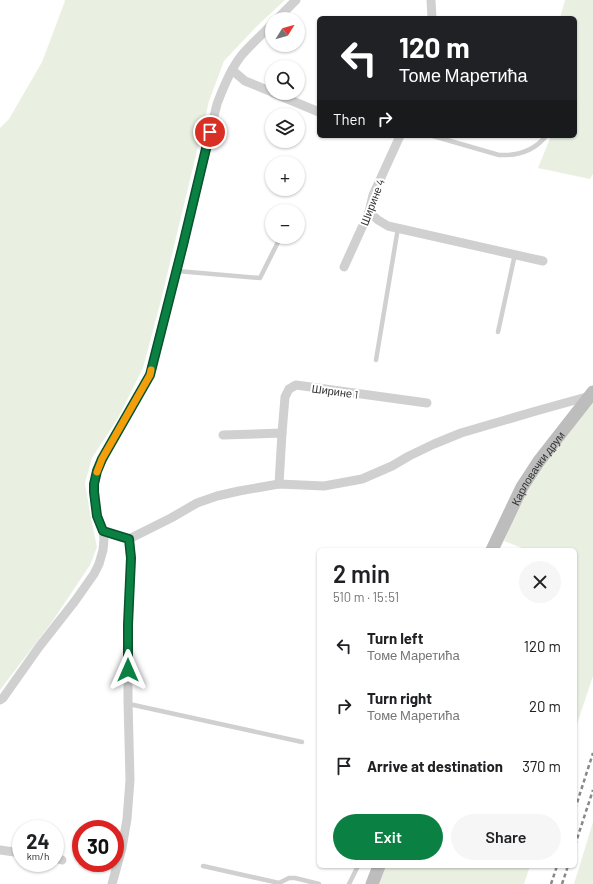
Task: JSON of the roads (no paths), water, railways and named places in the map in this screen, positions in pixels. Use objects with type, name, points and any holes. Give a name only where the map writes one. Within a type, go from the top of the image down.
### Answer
[{"type":"main road","name":"Карловачки друм","points":[[493,548],[522,487],[539,461],[591,394]]},
{"type":"main road","points":[[372,884],[378,868]]},
{"type":"street","points":[[284,12],[296,0]]},
{"type":"street","points":[[431,0],[432,16]]},
{"type":"street","points":[[0,708],[1,699],[39,646],[75,601],[94,574],[99,564],[104,539],[103,531],[98,520],[95,499],[94,484],[97,471],[107,450],[150,375],[177,271],[217,104],[223,88],[242,55],[265,31]]},
{"type":"street","points":[[232,70],[245,81],[265,90]]},
{"type":"street","points":[[290,100],[317,111]]},
{"type":"street","name":"Ширине 4","points":[[344,267],[369,212],[373,195],[396,138]]},
{"type":"street","points":[[369,212],[388,226],[543,261]]},
{"type":"street","name":"Ширине 1","points":[[282,433],[285,397],[289,389],[296,385],[427,403]]},
{"type":"street","points":[[103,531],[129,539],[197,503],[224,494],[279,484],[324,486],[362,479],[392,466],[434,444],[461,433],[591,394]]},
{"type":"street","points":[[223,435],[282,433],[279,484]]},
{"type":"street","points":[[112,884],[128,819],[130,780],[128,625],[131,558],[129,539]]},
{"type":"street","points":[[0,850],[12,852]]},
{"type":"lane","points":[[440,138],[507,156],[529,150],[536,146],[544,138]]},
{"type":"lane","points":[[376,360],[398,228]]},
{"type":"lane","points":[[177,271],[260,278],[277,244]]},
{"type":"lane","points":[[498,332],[515,254]]},
{"type":"lane","points":[[129,704],[302,742]]},
{"type":"lane","points":[[203,866],[279,883],[289,878],[295,878],[319,884]]},
{"type":"lane","points":[[349,884],[357,868]]},
{"type":"railway","points":[[577,803],[593,753]]},
{"type":"railway","points":[[577,839],[593,790]]},
{"type":"railway","points":[[551,884],[556,868]]},
{"type":"railway","points":[[562,884],[567,868]]}]
